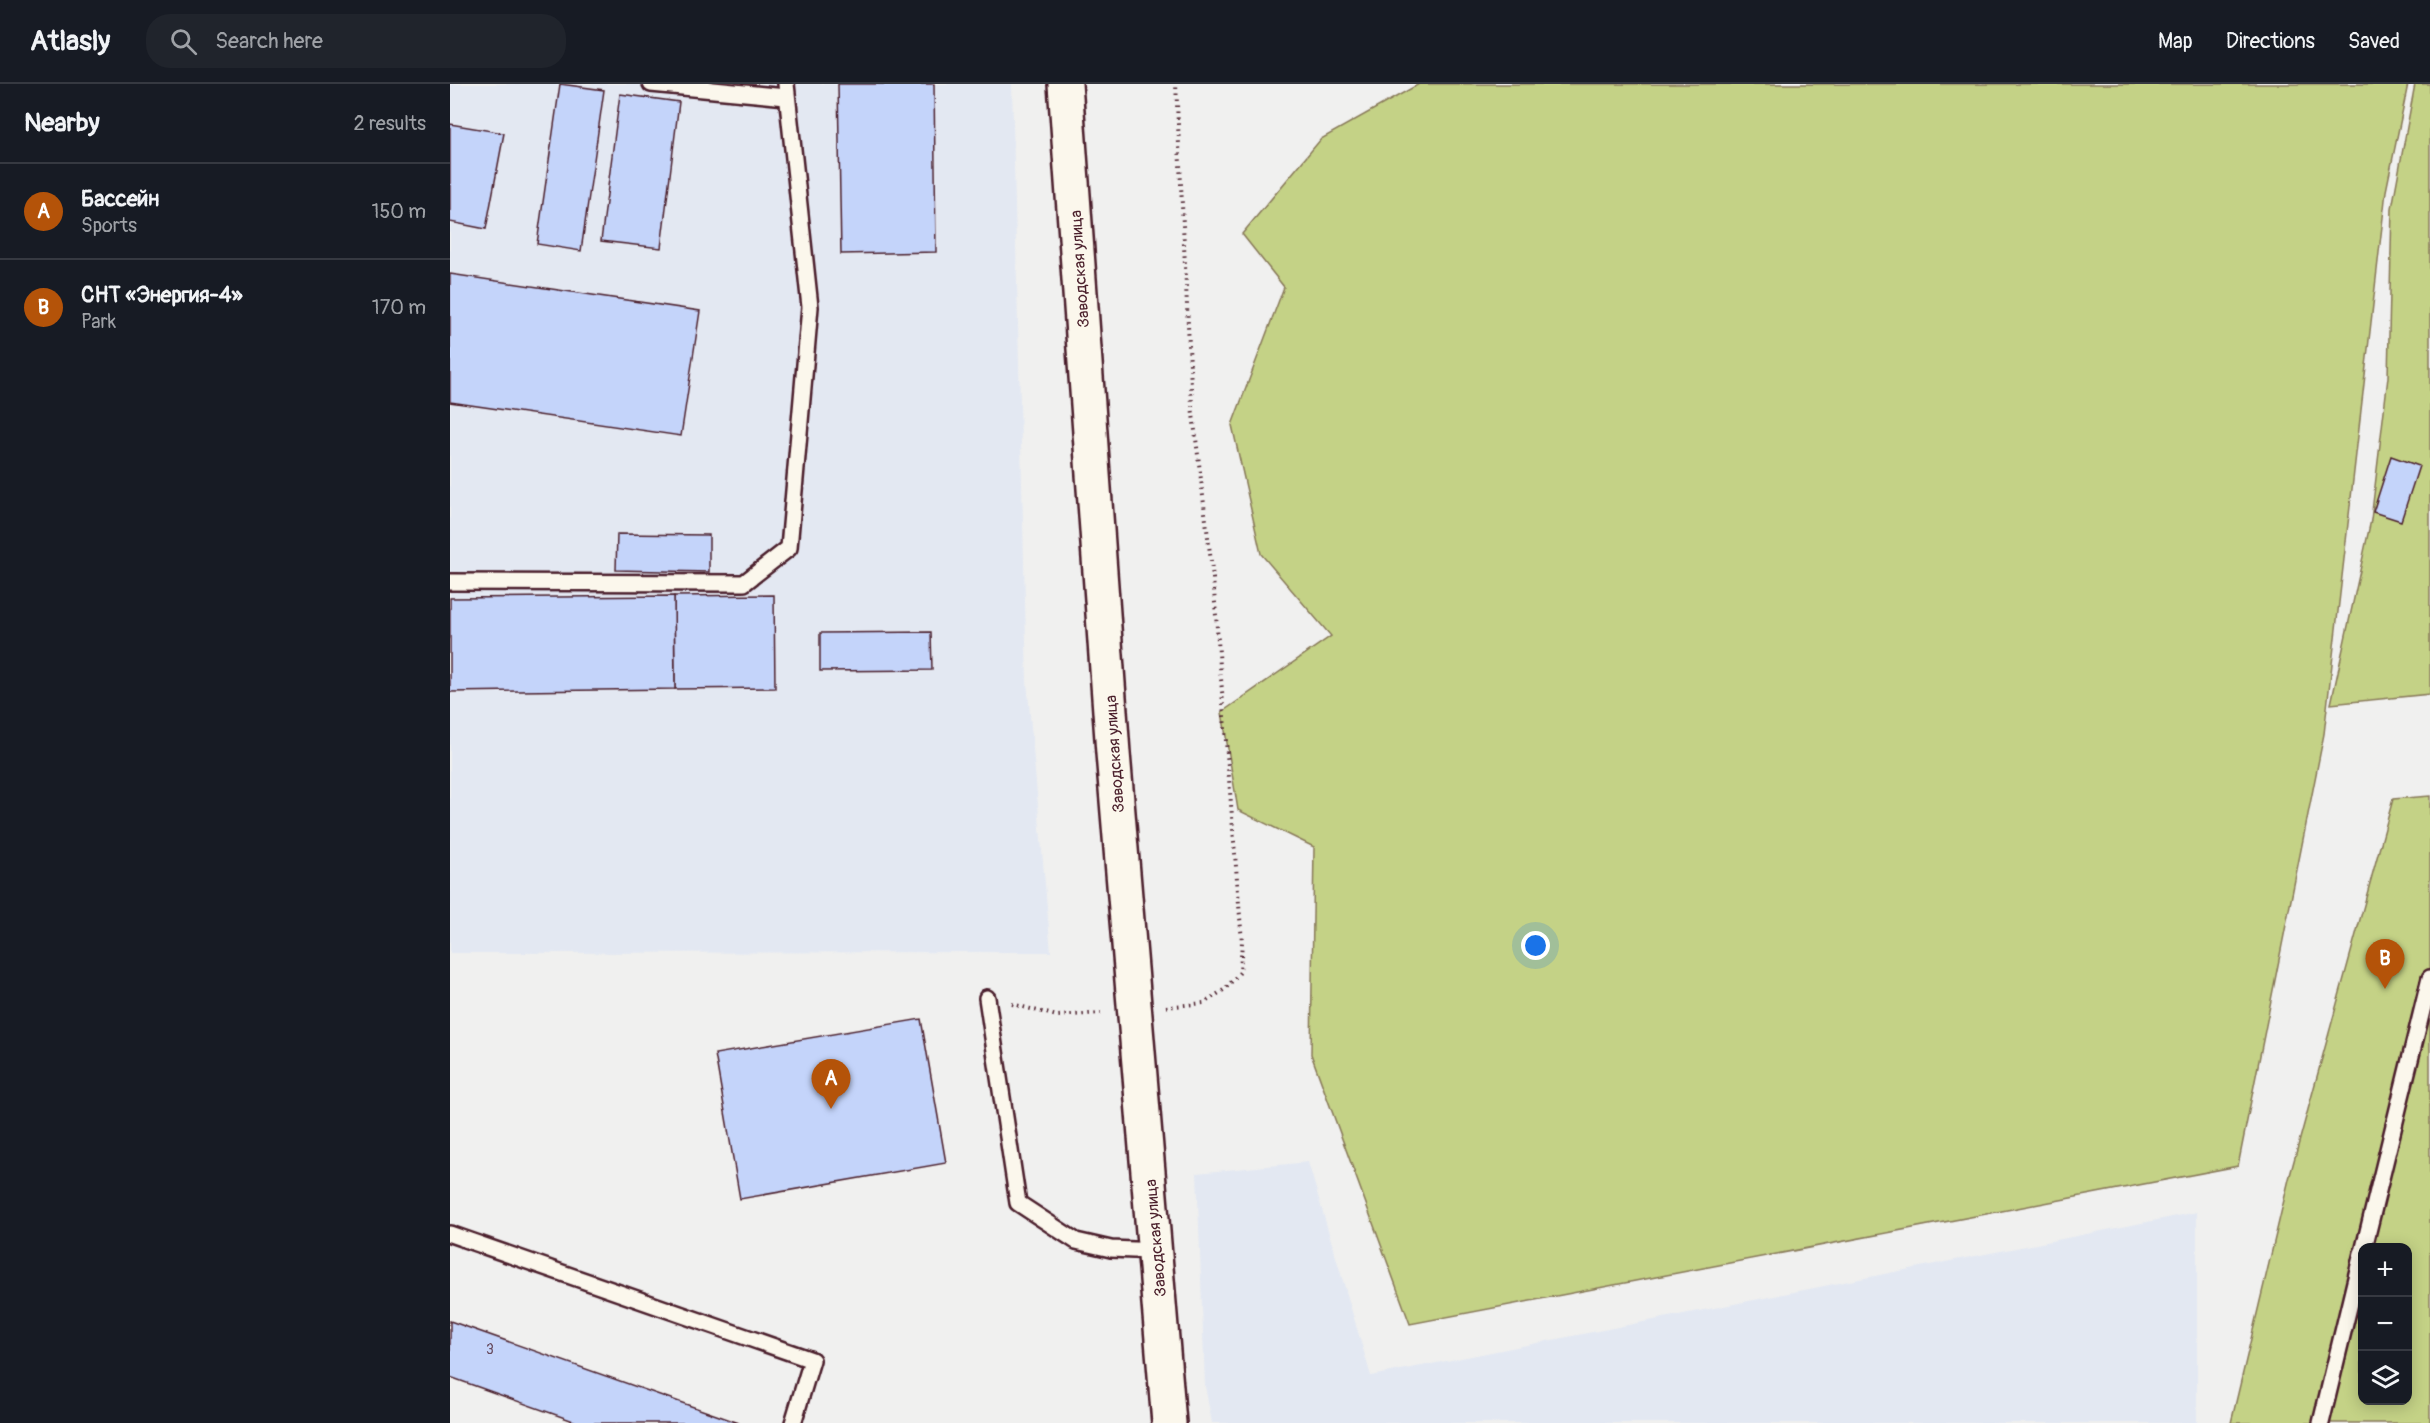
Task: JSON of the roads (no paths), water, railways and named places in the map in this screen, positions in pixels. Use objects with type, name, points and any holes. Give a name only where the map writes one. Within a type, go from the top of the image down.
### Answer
[{"type":"main road","name":"Заводская улица","points":[[1065,84],[1112,730],[1156,1251],[1168,1423]]},
{"type":"lane","points":[[450,582],[744,583],[789,548],[810,307],[786,90],[651,84]]},
{"type":"lane","points":[[2365,1243],[2430,978]]},
{"type":"lane","points":[[987,998],[1018,1203],[1076,1241],[1111,1249],[1156,1251]]},
{"type":"lane","points":[[450,1234],[812,1360],[793,1423]]},
{"type":"lane","points":[[2321,1423],[2358,1270]]},
{"type":"place","name":"СНТ «Энергия-4»","points":[[2385,989]]},
{"type":"place","name":"Бассейн","points":[[831,1109]]}]
